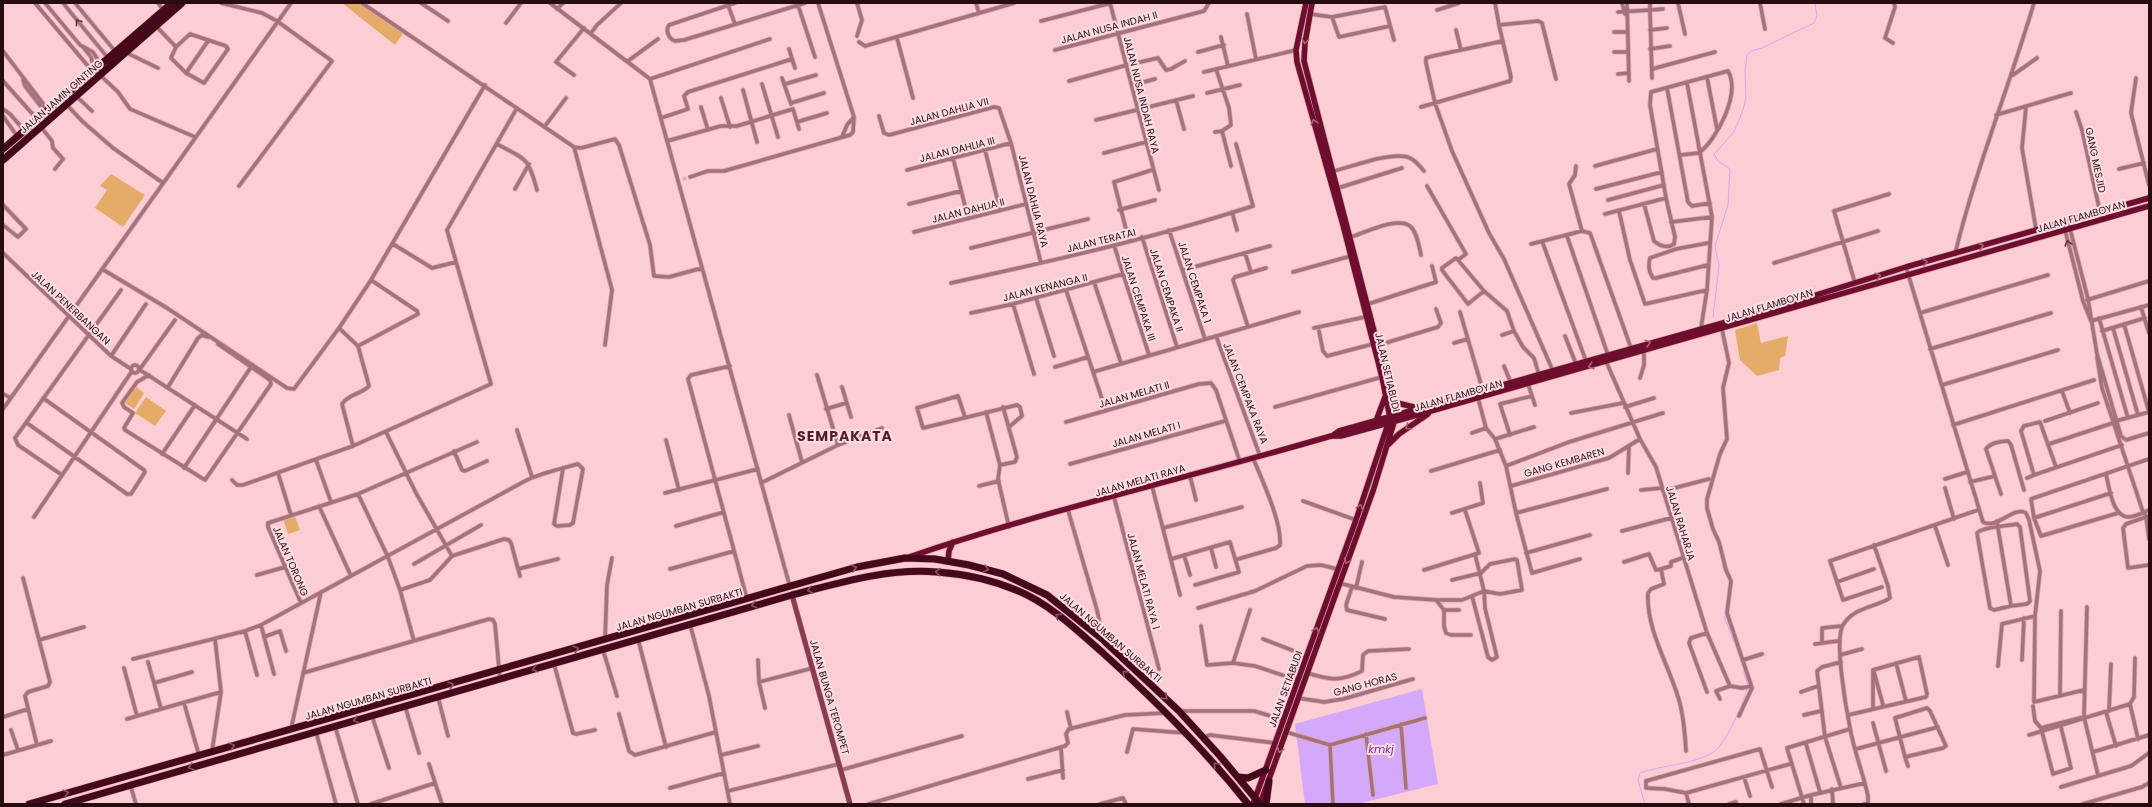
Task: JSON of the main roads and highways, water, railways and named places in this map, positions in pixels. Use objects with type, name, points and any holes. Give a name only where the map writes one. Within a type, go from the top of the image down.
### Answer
[{"type":"highway","name":"JALAN JAMIN GINTING","points":[[121,54],[172,3]]},
{"type":"highway","name":"JALAN JAMIN GINTING","points":[[4,145],[47,112],[97,70],[121,54],[182,3]]},
{"type":"highway","name":"JALAN JAMIN GINTING","points":[[3,160],[76,96],[97,70]]},
{"type":"highway","name":"JALAN NGUMBAN SURBAKTI","points":[[29,804],[291,729],[500,675],[554,663],[690,623],[791,591],[857,567],[905,558],[948,561],[989,570],[1025,583],[1047,595],[1098,636],[1179,711],[1204,737],[1238,777],[1257,803]]},
{"type":"highway","name":"JALAN NGUMBAN SURBAKTI","points":[[65,804],[74,803],[130,784],[405,706],[605,641],[747,600],[868,576],[903,572],[937,572],[964,576],[1017,590],[1041,604],[1089,640],[1167,713],[1248,804]]},
{"type":"highway","points":[[1089,640],[1098,636]]},
{"type":"highway","points":[[254,740],[256,748]]},
{"type":"highway","points":[[1238,777],[1248,778],[1266,770]]},
{"type":"highway","points":[[1266,804],[1269,781]]},
{"type":"highway","points":[[1241,795],[1244,804]]},
{"type":"main road","name":"JALAN SETIABUDI","points":[[1257,803],[1269,781],[1373,491],[1388,445],[1392,420],[1393,402],[1366,317],[1297,62],[1296,50],[1306,3]]},
{"type":"main road","name":"JALAN SETIABUDI","points":[[1257,803],[1266,770],[1297,680],[1392,420],[1368,304],[1304,61],[1305,43],[1312,3]]},
{"type":"main road","name":"JALAN FLAMBOYAN","points":[[1392,420],[1431,412],[1483,391],[1586,361],[1644,351],[1709,333],[1906,267],[2149,198]]},
{"type":"main road","name":"JALAN FLAMBOYAN","points":[[1392,420],[1422,408],[1478,398],[1528,384],[1631,348],[1721,322],[1946,264],[2149,206]]},
{"type":"main road","points":[[1944,257],[1946,264]]},
{"type":"main road","points":[[1376,421],[1386,396]]},
{"type":"main road","points":[[1393,402],[1406,406],[1422,408]]},
{"type":"main road","points":[[1388,445],[1399,434],[1431,412]]},
{"type":"main road","name":"JALAN MELATI RAYA","points":[[1331,436],[1339,431],[1376,421],[1392,420]]},
{"type":"main road","name":"JALAN MELATI RAYA","points":[[905,558],[1009,526],[1331,436],[1341,436],[1372,428],[1392,420]]},
{"type":"main road","points":[[1372,428],[1385,437]]},
{"type":"main road","points":[[1366,489],[1373,491]]},
{"type":"main road","points":[[948,561],[949,551],[953,542]]},
{"type":"main road","points":[[1297,680],[1303,684]]},
{"type":"water","name":"kmkj","points":[[1422,689],[1438,784],[1357,804],[1305,804],[1295,724]]},
{"type":"waterway","points":[[1713,317],[1719,266],[1715,246],[1728,205],[1730,169],[1718,161],[1714,154],[1734,132],[1743,110],[1746,97],[1745,71],[1747,55],[1751,51],[1762,48],[1814,23],[1817,16],[1815,3]]},
{"type":"waterway","points":[[1720,332],[1723,345]]},
{"type":"waterway","points":[[1722,391],[1724,423]]},
{"type":"waterway","points":[[1707,513],[1710,525]]},
{"type":"waterway","points":[[1712,530],[1715,538]]},
{"type":"waterway","points":[[1722,560],[1723,568],[1728,578]]},
{"type":"waterway","points":[[1727,602],[1725,619],[1738,652],[1748,686]]},
{"type":"waterway","points":[[1645,804],[1638,780],[1640,773],[1695,760],[1712,753],[1723,742],[1728,733],[1747,689]]},
{"type":"tunnel","points":[[683,179],[690,177]]},
{"type":"district","name":"SEMPAKATA","points":[[845,436]]}]
